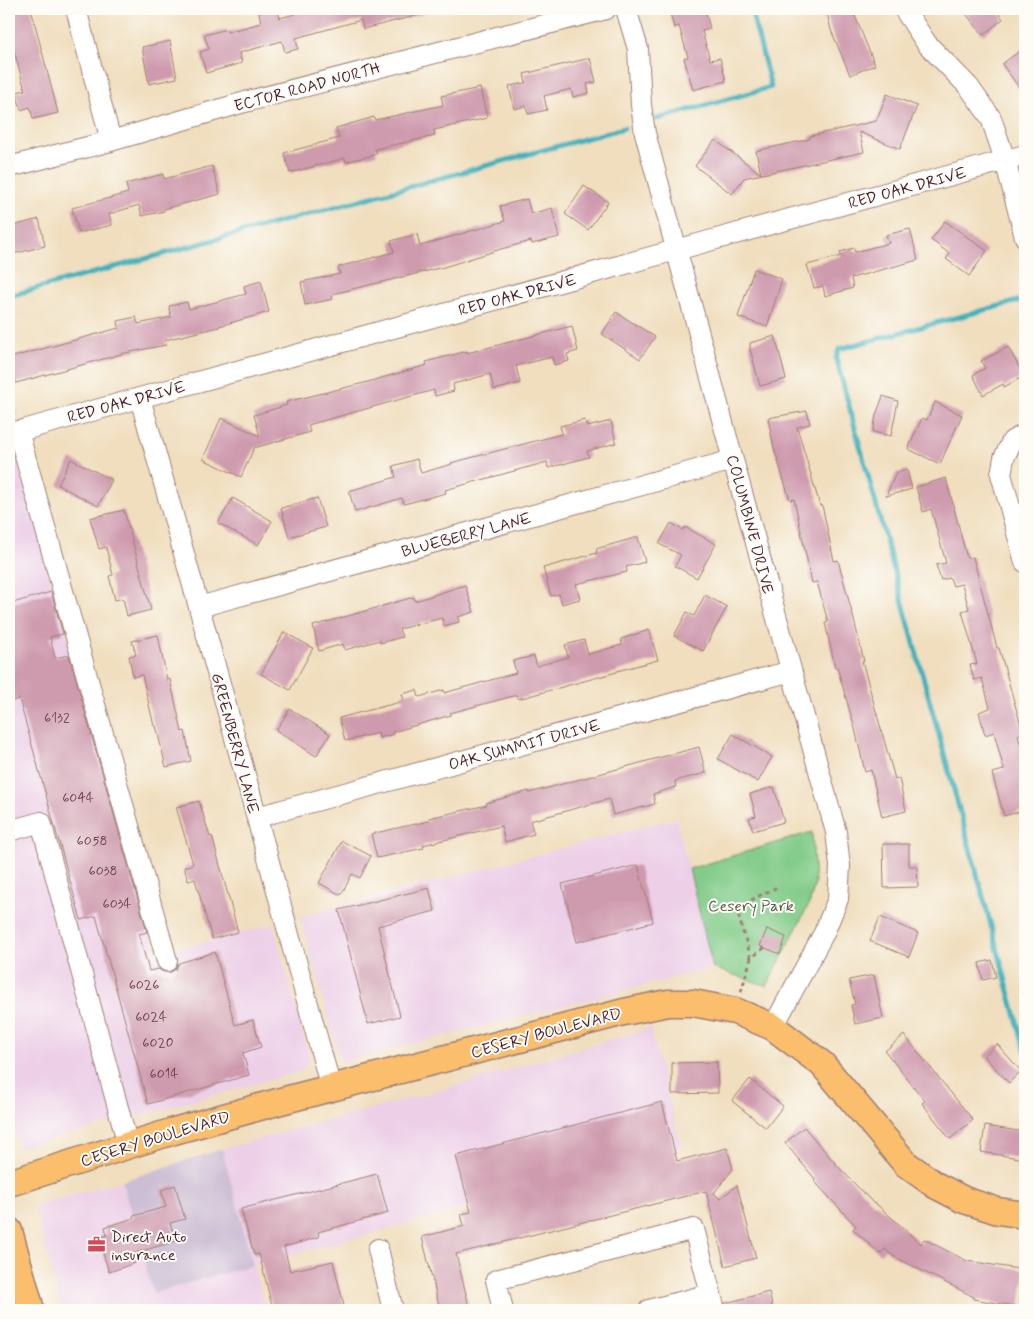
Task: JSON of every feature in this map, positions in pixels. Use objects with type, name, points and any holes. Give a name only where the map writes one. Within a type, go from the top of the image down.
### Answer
[{"type":"main road","name":"CESERY BOULEVARD","points":[[9,1183],[174,1131],[331,1088],[624,1012],[668,1003],[693,1003],[735,1011],[773,1027],[822,1064],[906,1164],[935,1185],[964,1200],[998,1211],[1025,1215]]},
{"type":"main road","points":[[9,1231],[31,1310]]},
{"type":"street","points":[[76,9],[111,141]]},
{"type":"street","name":"ECTOR ROAD NORTH","points":[[9,167],[111,141],[246,102],[606,9]]},
{"type":"street","name":"COLUMBINE DRIVE","points":[[626,9],[638,49],[641,105],[645,133],[836,832],[840,866],[838,899],[824,933],[773,1027]]},
{"type":"street","points":[[904,9],[927,44],[969,87],[991,118],[1005,160],[1025,237]]},
{"type":"street","name":"RED OAK DRIVE","points":[[13,433],[1025,155]]},
{"type":"street","name":"GREENBERRY LANE","points":[[140,398],[331,1088]]},
{"type":"street","points":[[13,433],[167,961]]},
{"type":"street","points":[[1025,434],[1012,441],[1004,458],[1001,474],[1025,562]]},
{"type":"street","name":"BLUEBERRY LANE","points":[[199,607],[733,460]]},
{"type":"street","name":"OAK SUMMIT DRIVE","points":[[257,817],[791,671]]},
{"type":"street","points":[[9,830],[40,822],[128,1145]]},
{"type":"street","points":[[503,1310],[496,1280],[694,1229],[713,1302],[656,1308]]},
{"type":"street","points":[[378,1248],[393,1310]]},
{"type":"path","points":[[735,1011],[751,958],[739,913],[746,904],[779,886]]},
{"type":"path","points":[[751,958],[766,947]]},
{"type":"shaded area","points":[[16,454],[157,955],[273,924],[310,1059],[302,1071],[19,1148],[9,1109],[9,456]]},
{"type":"shaded area","points":[[676,818],[713,968],[341,1062],[300,917]]},
{"type":"shaded area","points":[[650,1028],[681,1147],[253,1265],[222,1149],[431,1093]]},
{"type":"shaded area","points":[[222,1149],[253,1265],[153,1293],[122,1181]]},
{"type":"shaded area","points":[[122,1181],[153,1293],[253,1265],[266,1310],[62,1310],[34,1206]]},
{"type":"green space","name":"Cesery Park","points":[[812,832],[815,883],[810,902],[767,986],[713,968],[689,869]]},
{"type":"building","points":[[31,9],[58,113],[33,119],[30,107],[21,110],[16,92],[25,90],[12,44],[9,45],[9,14]]},
{"type":"building","points":[[277,9],[280,18],[313,9],[422,9],[423,14],[363,29],[361,20],[296,38],[298,49],[285,52],[282,41],[239,53],[242,63],[206,73],[200,52],[209,49],[204,35],[227,29],[227,32],[261,23],[259,13]]},
{"type":"building","points":[[669,9],[705,9],[710,29],[702,31],[710,60],[720,58],[726,81],[693,90],[684,58],[688,57],[679,26],[674,28]]},
{"type":"building","points":[[826,9],[852,9],[875,65],[850,75],[831,30]]},
{"type":"building","points":[[962,9],[995,9],[1003,19],[983,35]]},
{"type":"building","points":[[170,41],[177,78],[149,84],[142,47]]},
{"type":"building","points":[[1025,47],[1025,96],[1002,64]]},
{"type":"building","points":[[590,58],[596,82],[587,84],[589,93],[573,97],[571,89],[544,96],[547,110],[528,114],[526,106],[514,109],[509,86],[526,83],[524,74]]},
{"type":"building","points":[[480,88],[487,118],[434,130],[435,136],[375,149],[377,154],[346,162],[345,158],[290,173],[284,153],[339,138],[336,128],[374,117],[375,120],[443,105],[441,96]]},
{"type":"building","points":[[887,94],[917,106],[900,149],[859,132],[864,152],[744,178],[732,194],[695,166],[715,140],[761,174],[756,151],[876,121]]},
{"type":"building","points":[[212,166],[220,194],[142,216],[139,205],[109,214],[112,225],[79,233],[72,208],[128,193],[126,184],[163,174],[164,179]]},
{"type":"building","points":[[584,186],[608,202],[588,230],[565,214]]},
{"type":"building","points":[[527,199],[531,214],[552,208],[559,237],[532,244],[531,241],[444,267],[332,294],[333,299],[305,305],[301,282],[340,274],[338,267],[394,252],[391,241],[417,234],[420,246],[505,221],[500,206]]},
{"type":"building","points":[[39,219],[45,246],[9,255],[9,227]]},
{"type":"building","points":[[945,221],[987,251],[969,276],[946,259],[950,254],[931,240]]},
{"type":"building","points":[[910,229],[918,260],[851,278],[853,288],[825,296],[823,286],[814,288],[807,265],[841,256],[840,252],[854,248],[855,252],[889,243],[886,235]]},
{"type":"building","points":[[754,269],[782,279],[767,327],[738,317]]},
{"type":"building","points":[[261,281],[269,312],[165,340],[166,345],[125,353],[16,383],[9,358],[119,328],[118,321],[136,317],[138,324],[171,317],[169,306],[187,302],[189,309],[246,294],[244,286]]},
{"type":"building","points":[[616,312],[655,337],[640,359],[602,334]]},
{"type":"building","points":[[572,326],[578,351],[567,354],[569,361],[554,365],[552,357],[516,366],[520,383],[494,390],[490,374],[453,384],[454,391],[435,396],[434,390],[308,425],[310,432],[254,448],[241,477],[203,459],[221,418],[260,436],[254,415],[287,405],[286,402],[364,383],[427,365],[426,362],[467,351],[467,353]]},
{"type":"building","points":[[775,336],[786,379],[760,386],[750,343]]},
{"type":"building","points":[[1008,347],[1024,376],[1004,387],[1003,384],[983,395],[973,375],[985,368],[981,361]]},
{"type":"building","points":[[883,396],[898,401],[891,436],[873,432],[876,415]]},
{"type":"building","points":[[935,402],[962,415],[940,464],[908,449],[922,418],[927,420]]},
{"type":"building","points":[[807,411],[810,424],[797,427],[820,506],[822,505],[834,561],[838,560],[864,661],[862,661],[895,779],[899,778],[906,811],[882,817],[871,770],[865,772],[855,729],[837,667],[835,667],[825,623],[828,622],[817,582],[812,583],[794,499],[790,500],[774,448],[768,418]]},
{"type":"building","points":[[585,420],[587,427],[611,421],[616,443],[587,451],[589,457],[548,468],[547,462],[445,490],[446,493],[404,504],[402,498],[355,512],[349,491],[396,477],[393,466],[417,459],[421,473],[451,463],[562,434],[560,426]]},
{"type":"building","points":[[71,459],[112,480],[98,506],[58,485]]},
{"type":"building","points":[[907,470],[912,489],[886,496],[896,473]]},
{"type":"building","points":[[946,478],[967,558],[973,557],[997,648],[999,648],[1023,733],[1018,735],[1025,761],[1025,810],[1004,816],[992,773],[1004,770],[994,732],[985,735],[979,712],[990,708],[982,678],[974,680],[970,665],[977,664],[962,611],[969,609],[962,584],[953,586],[950,578],[941,580],[936,565],[946,563],[931,509],[923,512],[916,487]]},
{"type":"building","points":[[233,498],[272,521],[258,545],[218,523]]},
{"type":"building","points":[[317,498],[326,527],[289,537],[281,508]]},
{"type":"building","points":[[124,510],[151,610],[127,616],[123,598],[115,600],[109,576],[113,575],[106,547],[99,549],[90,518]]},
{"type":"building","points":[[671,523],[683,530],[685,527],[716,544],[697,578],[675,566],[681,555],[659,544]]},
{"type":"building","points":[[638,537],[645,562],[626,567],[627,572],[576,584],[580,599],[562,604],[559,594],[551,596],[543,568],[597,553],[596,549]]},
{"type":"building","points":[[465,585],[474,612],[458,617],[459,622],[444,626],[442,618],[399,629],[402,637],[380,643],[380,640],[345,650],[343,644],[319,651],[313,626],[414,597],[415,601]]},
{"type":"building","points":[[51,592],[63,634],[50,637],[55,658],[69,655],[147,932],[139,934],[149,971],[158,969],[164,972],[171,972],[176,969],[179,963],[215,952],[235,1025],[253,1020],[261,1047],[243,1053],[249,1075],[148,1104],[96,916],[81,920],[19,699],[9,702],[9,604]]},
{"type":"building","points":[[705,595],[727,607],[703,651],[674,636],[687,612],[694,616]]},
{"type":"building","points":[[649,630],[658,660],[518,699],[517,695],[450,713],[451,715],[379,738],[378,733],[345,741],[339,718],[404,701],[402,694],[417,690],[419,697],[444,690],[444,693],[516,673],[513,661],[534,656],[537,666],[568,657],[565,645],[584,640],[588,654],[622,645],[621,639]]},
{"type":"building","points":[[284,632],[313,648],[290,690],[261,674]]},
{"type":"building","points":[[158,635],[167,680],[170,679],[182,732],[185,731],[191,761],[166,767],[142,675],[133,677],[129,656],[136,655],[132,641]]},
{"type":"building","points":[[290,709],[330,734],[316,756],[276,730]]},
{"type":"building","points":[[733,734],[772,757],[758,782],[718,759]]},
{"type":"building","points":[[699,747],[706,773],[675,781],[676,787],[653,794],[655,804],[613,815],[609,799],[530,821],[534,834],[505,842],[501,826],[423,845],[424,848],[377,858],[371,834],[429,821],[429,818],[487,805],[486,803],[529,791],[529,793]]},
{"type":"building","points":[[774,787],[784,822],[753,831],[749,818],[756,816],[750,794]]},
{"type":"building","points":[[199,801],[210,837],[212,836],[238,932],[212,939],[195,879],[188,881],[184,867],[193,864],[176,807]]},
{"type":"building","points":[[342,841],[371,856],[360,878],[352,874],[341,895],[319,883]]},
{"type":"building","points":[[883,844],[909,844],[909,866],[917,866],[918,887],[884,888]]},
{"type":"building","points":[[638,865],[653,922],[577,942],[562,884]]},
{"type":"building","points":[[429,888],[435,911],[378,926],[400,1016],[368,1024],[339,910]]},
{"type":"building","points":[[880,917],[918,933],[909,957],[870,941]]},
{"type":"building","points":[[767,929],[786,937],[780,954],[760,946]]},
{"type":"building","points":[[992,960],[996,977],[983,980],[979,963]]},
{"type":"building","points":[[874,975],[883,1018],[855,1024],[851,1005],[855,1004],[849,980]]},
{"type":"building","points":[[904,1035],[973,1120],[950,1139],[922,1103],[925,1101],[885,1051]]},
{"type":"building","points":[[997,1044],[1021,1071],[1009,1083],[984,1056]]},
{"type":"building","points":[[717,1062],[718,1093],[672,1094],[672,1063]]},
{"type":"building","points":[[750,1079],[783,1106],[766,1128],[732,1101]]},
{"type":"building","points":[[662,1102],[677,1161],[727,1148],[733,1169],[714,1193],[720,1199],[737,1185],[756,1258],[725,1266],[706,1191],[456,1254],[470,1310],[440,1310],[422,1237],[464,1226],[461,1214],[471,1212],[456,1156]]},
{"type":"building","points":[[985,1126],[1025,1132],[1025,1159],[981,1152]]},
{"type":"building","points":[[804,1127],[874,1204],[921,1244],[924,1239],[967,1261],[1025,1270],[1020,1307],[973,1299],[974,1297],[893,1256],[885,1249],[880,1254],[853,1229],[856,1226],[814,1181],[816,1180],[785,1143]]},
{"type":"building","points":[[377,1174],[388,1213],[318,1232],[319,1237],[284,1247],[290,1271],[333,1261],[345,1310],[273,1310],[259,1254],[254,1255],[241,1209]]},
{"type":"building","points":[[175,1185],[185,1219],[170,1223],[176,1241],[132,1254],[135,1263],[109,1272],[98,1238],[107,1235],[105,1227],[134,1218],[133,1216],[166,1207],[161,1190]]},
{"type":"building","points":[[769,1292],[773,1310],[727,1310],[725,1303]]},
{"type":"waterway","points":[[657,119],[771,87],[751,9]]},
{"type":"waterway","points":[[9,296],[624,128]]},
{"type":"waterway","points":[[1018,301],[839,349],[836,358],[1025,1050]]},
{"type":"waterway","points":[[9,400],[13,414]]},
{"type":"place","name":"Direct Auto insurance","points":[[97,1245]]}]
